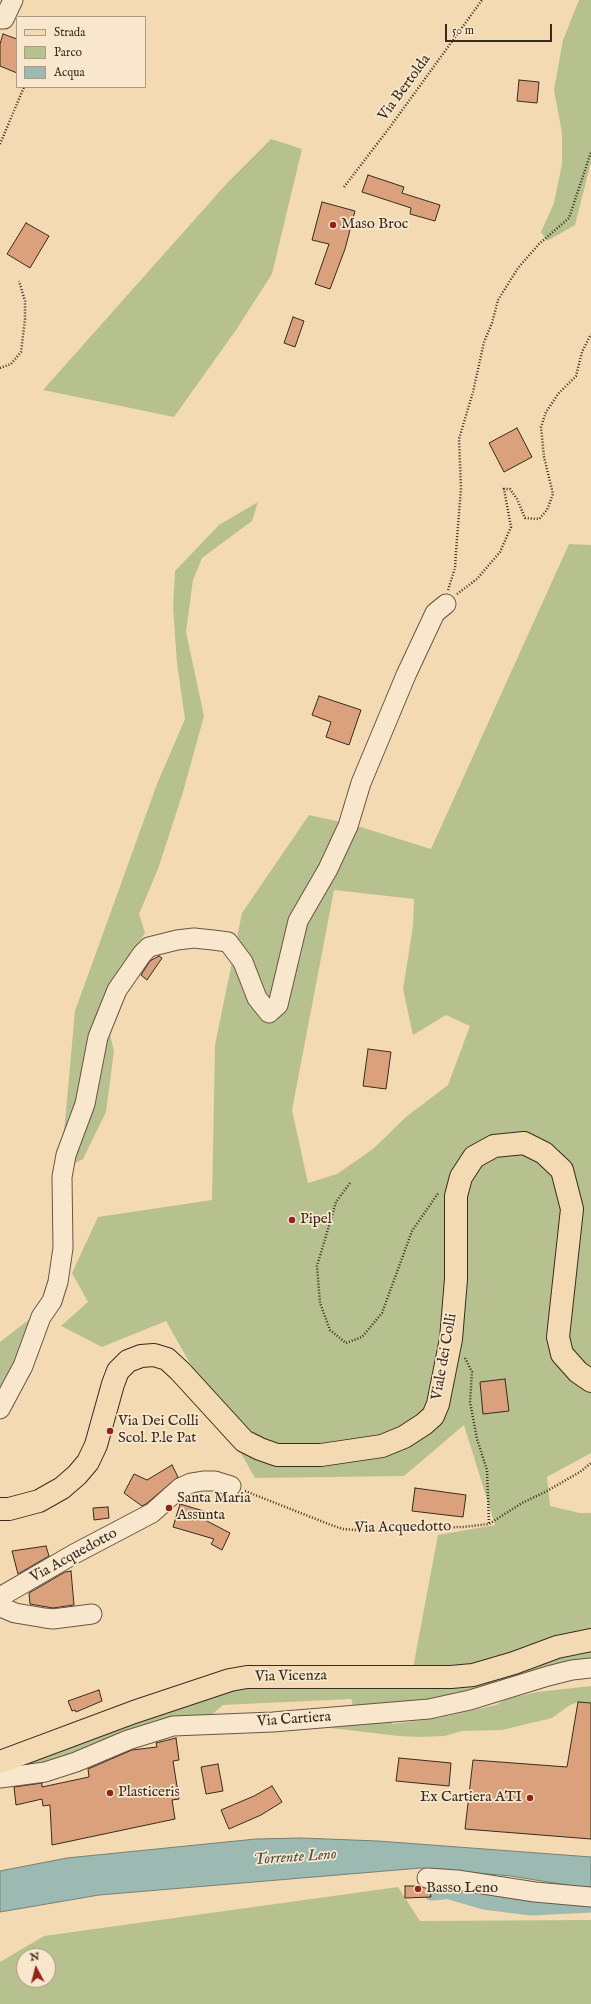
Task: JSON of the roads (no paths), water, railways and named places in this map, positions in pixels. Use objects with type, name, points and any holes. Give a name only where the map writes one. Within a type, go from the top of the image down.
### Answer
[{"type":"main road","name":"Viale dei Colli","points":[[0,1508],[9,1509],[39,1501],[62,1488],[77,1475],[88,1462],[96,1445],[113,1384],[118,1372],[128,1361],[141,1356],[154,1355],[167,1359],[180,1370],[244,1440],[260,1449],[277,1455],[322,1455],[382,1446],[404,1437],[424,1424],[434,1416],[438,1404],[452,1339],[456,1279],[455,1208],[460,1177],[474,1157],[494,1146],[524,1143],[544,1153],[562,1170],[572,1209],[558,1337],[562,1354],[578,1372],[591,1381]]},
{"type":"main road","name":"Via Vicenza","points":[[0,1762],[142,1710],[230,1680],[247,1677],[451,1677],[473,1675],[514,1663],[557,1647],[591,1640]]},
{"type":"street","points":[[0,19],[4,19],[13,0]]},
{"type":"street","points":[[0,1409],[23,1366],[41,1317],[52,1301],[58,1282],[63,1248],[62,1177],[66,1155],[85,1104],[98,1037],[117,990],[142,954],[149,947],[177,940],[207,940],[228,942],[243,962],[257,998],[269,1013],[278,1005],[298,921],[328,869],[348,826],[361,784],[406,675],[441,608]]},
{"type":"street","name":"Via Acquedotto","points":[[0,1598],[74,1554],[152,1513],[180,1488],[191,1483],[203,1481],[215,1481],[231,1486]]},
{"type":"street","points":[[0,1604],[4,1608],[15,1613],[53,1619],[92,1614]]},
{"type":"street","name":"Via Cartiera","points":[[0,1778],[45,1772],[70,1764],[128,1740],[173,1726],[273,1722],[429,1709],[470,1700],[554,1674],[591,1668]]},
{"type":"street","points":[[427,1878],[457,1880],[535,1892],[591,1897]]},
{"type":"water","name":"Torrente Leno","points":[[301,1838],[378,1841],[591,1857],[591,1889],[511,1876],[421,1868],[99,1895],[0,1912],[0,1871],[67,1858],[256,1839]]},
{"type":"waterway","points":[[431,1893],[444,1892]]},
{"type":"waterway","points":[[450,1892],[484,1902],[531,1908],[591,1905]]},
{"type":"place","name":"Maso Broc","points":[[333,225]]},
{"type":"place","name":"Pipel","points":[[292,1220]]},
{"type":"place","name":"Via Dei Colli Scol. P.le Pat","points":[[110,1431]]},
{"type":"place","name":"Santa Maria Assunta","points":[[169,1508]]},
{"type":"place","name":"Plasticeris","points":[[110,1793]]},
{"type":"place","name":"Ex Cartiera ATI","points":[[530,1798]]},
{"type":"place","name":"Basso Leno","points":[[418,1889]]}]
